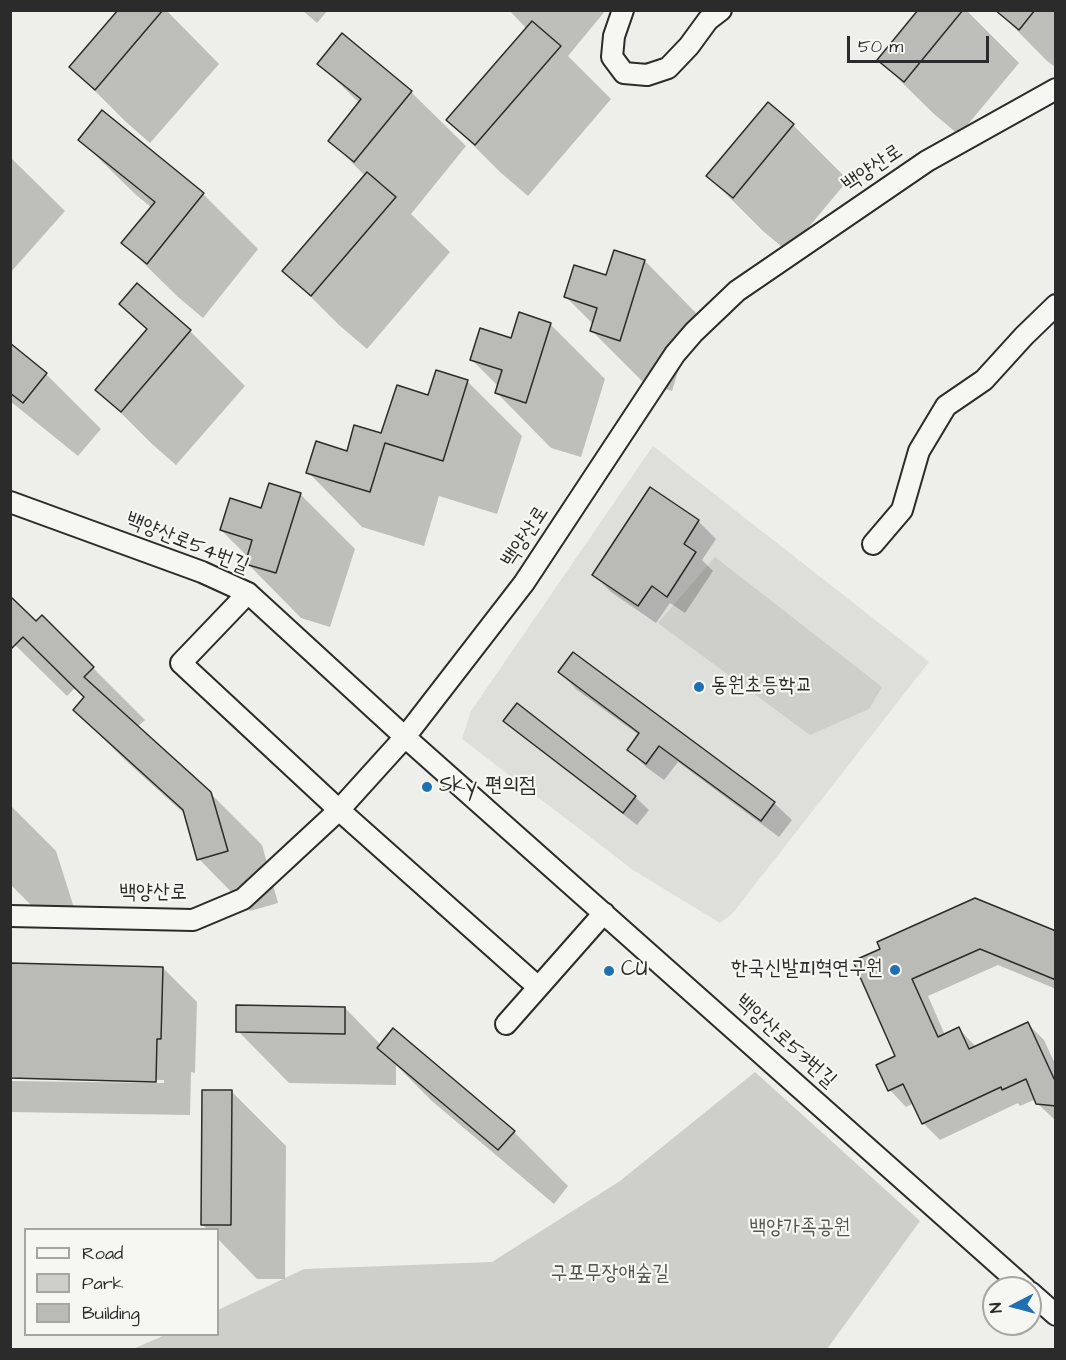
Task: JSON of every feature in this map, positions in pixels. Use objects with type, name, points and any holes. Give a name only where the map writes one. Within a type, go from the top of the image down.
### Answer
[{"type":"street","points":[[624,10],[614,36],[612,57],[624,73],[646,75],[668,68],[689,46],[708,20],[721,10]]},
{"type":"street","name":"백양산로","points":[[10,916],[193,920],[243,899],[339,810],[405,737],[525,583],[675,354],[694,332],[737,291],[927,161],[1056,90]]},
{"type":"street","points":[[873,544],[902,510],[919,452],[946,406],[984,380],[1056,305]]},
{"type":"street","name":"백양산로54번길","points":[[10,502],[202,572],[248,593],[405,737]]},
{"type":"street","points":[[248,593],[180,663],[339,810],[538,987]]},
{"type":"street","name":"백양산로53번길","points":[[405,737],[1012,1276]]},
{"type":"street","points":[[506,1024],[604,913]]},
{"type":"shaded area","name":"동원초등학교","points":[[653,446],[929,662],[732,914],[720,923],[633,870],[462,739],[471,711]]},
{"type":"green space","points":[[715,557],[882,687],[869,709],[810,735],[658,623]]},
{"type":"green space","points":[[755,1072],[920,1221],[827,1349],[133,1349],[163,1336],[219,1336],[219,1310],[304,1269],[492,1262],[620,1181]]},
{"type":"building","points":[[118,10],[163,10],[95,90],[69,67]]},
{"type":"building","points":[[918,10],[963,10],[904,82],[877,60]]},
{"type":"building","points":[[995,10],[1035,10],[1019,30]]},
{"type":"building","points":[[532,21],[561,46],[475,145],[446,120]]},
{"type":"building","points":[[342,33],[412,91],[354,162],[328,141],[361,99],[317,64]]},
{"type":"building","points":[[768,102],[794,124],[733,198],[706,176]]},
{"type":"building","points":[[102,110],[204,193],[147,264],[121,243],[155,202],[78,140]]},
{"type":"building","points":[[367,172],[396,197],[311,296],[282,271]]},
{"type":"building","points":[[614,250],[645,260],[620,341],[590,331],[597,308],[564,297],[574,265],[606,275]]},
{"type":"building","points":[[137,283],[191,330],[121,412],[95,390],[147,329],[119,304]]},
{"type":"building","points":[[519,312],[551,323],[526,403],[495,393],[502,370],[470,360],[480,328],[511,338]]},
{"type":"building","points":[[10,343],[47,373],[23,403],[10,393]]},
{"type":"building","points":[[436,370],[468,380],[443,461],[385,443],[370,492],[306,473],[316,441],[347,451],[354,425],[381,433],[397,385],[428,395]]},
{"type":"building","points":[[269,483],[301,493],[276,573],[245,564],[252,540],[220,530],[230,498],[261,508]]},
{"type":"building","points":[[650,487],[699,520],[684,544],[696,552],[667,597],[652,586],[638,606],[592,575]]},
{"type":"building","points":[[10,596],[36,621],[42,615],[94,667],[84,677],[211,792],[228,851],[197,860],[183,810],[73,710],[84,697],[23,637],[10,650]]},
{"type":"building","points":[[573,652],[775,802],[761,821],[659,746],[646,764],[627,750],[639,733],[558,672]]},
{"type":"building","points":[[517,703],[636,796],[623,813],[503,721]]},
{"type":"building","points":[[975,898],[1056,931],[1056,980],[980,949],[912,979],[938,1037],[959,1027],[969,1049],[1028,1022],[1056,1083],[1056,1106],[1036,1104],[1026,1079],[1002,1090],[1001,1087],[922,1124],[903,1084],[888,1091],[876,1065],[895,1056],[853,961],[880,949],[877,942]]},
{"type":"building","points":[[10,963],[163,967],[161,1039],[157,1039],[156,1082],[10,1078]]},
{"type":"building","points":[[236,1005],[345,1007],[345,1034],[236,1032]]},
{"type":"building","points":[[393,1028],[515,1131],[498,1150],[377,1048]]},
{"type":"building","points":[[202,1090],[232,1090],[231,1225],[201,1225]]},
{"type":"place","name":"동원초등학교","points":[[699,687]]},
{"type":"place","name":"Sky 편의점","points":[[427,787]]},
{"type":"place","name":"한국신발피혁연구원","points":[[895,970]]},
{"type":"place","name":"CU","points":[[609,971]]},
{"type":"park label","name":"백양가족공원","points":[[800,1229]]},
{"type":"park label","name":"구포무장애숲길","points":[[610,1275]]}]
